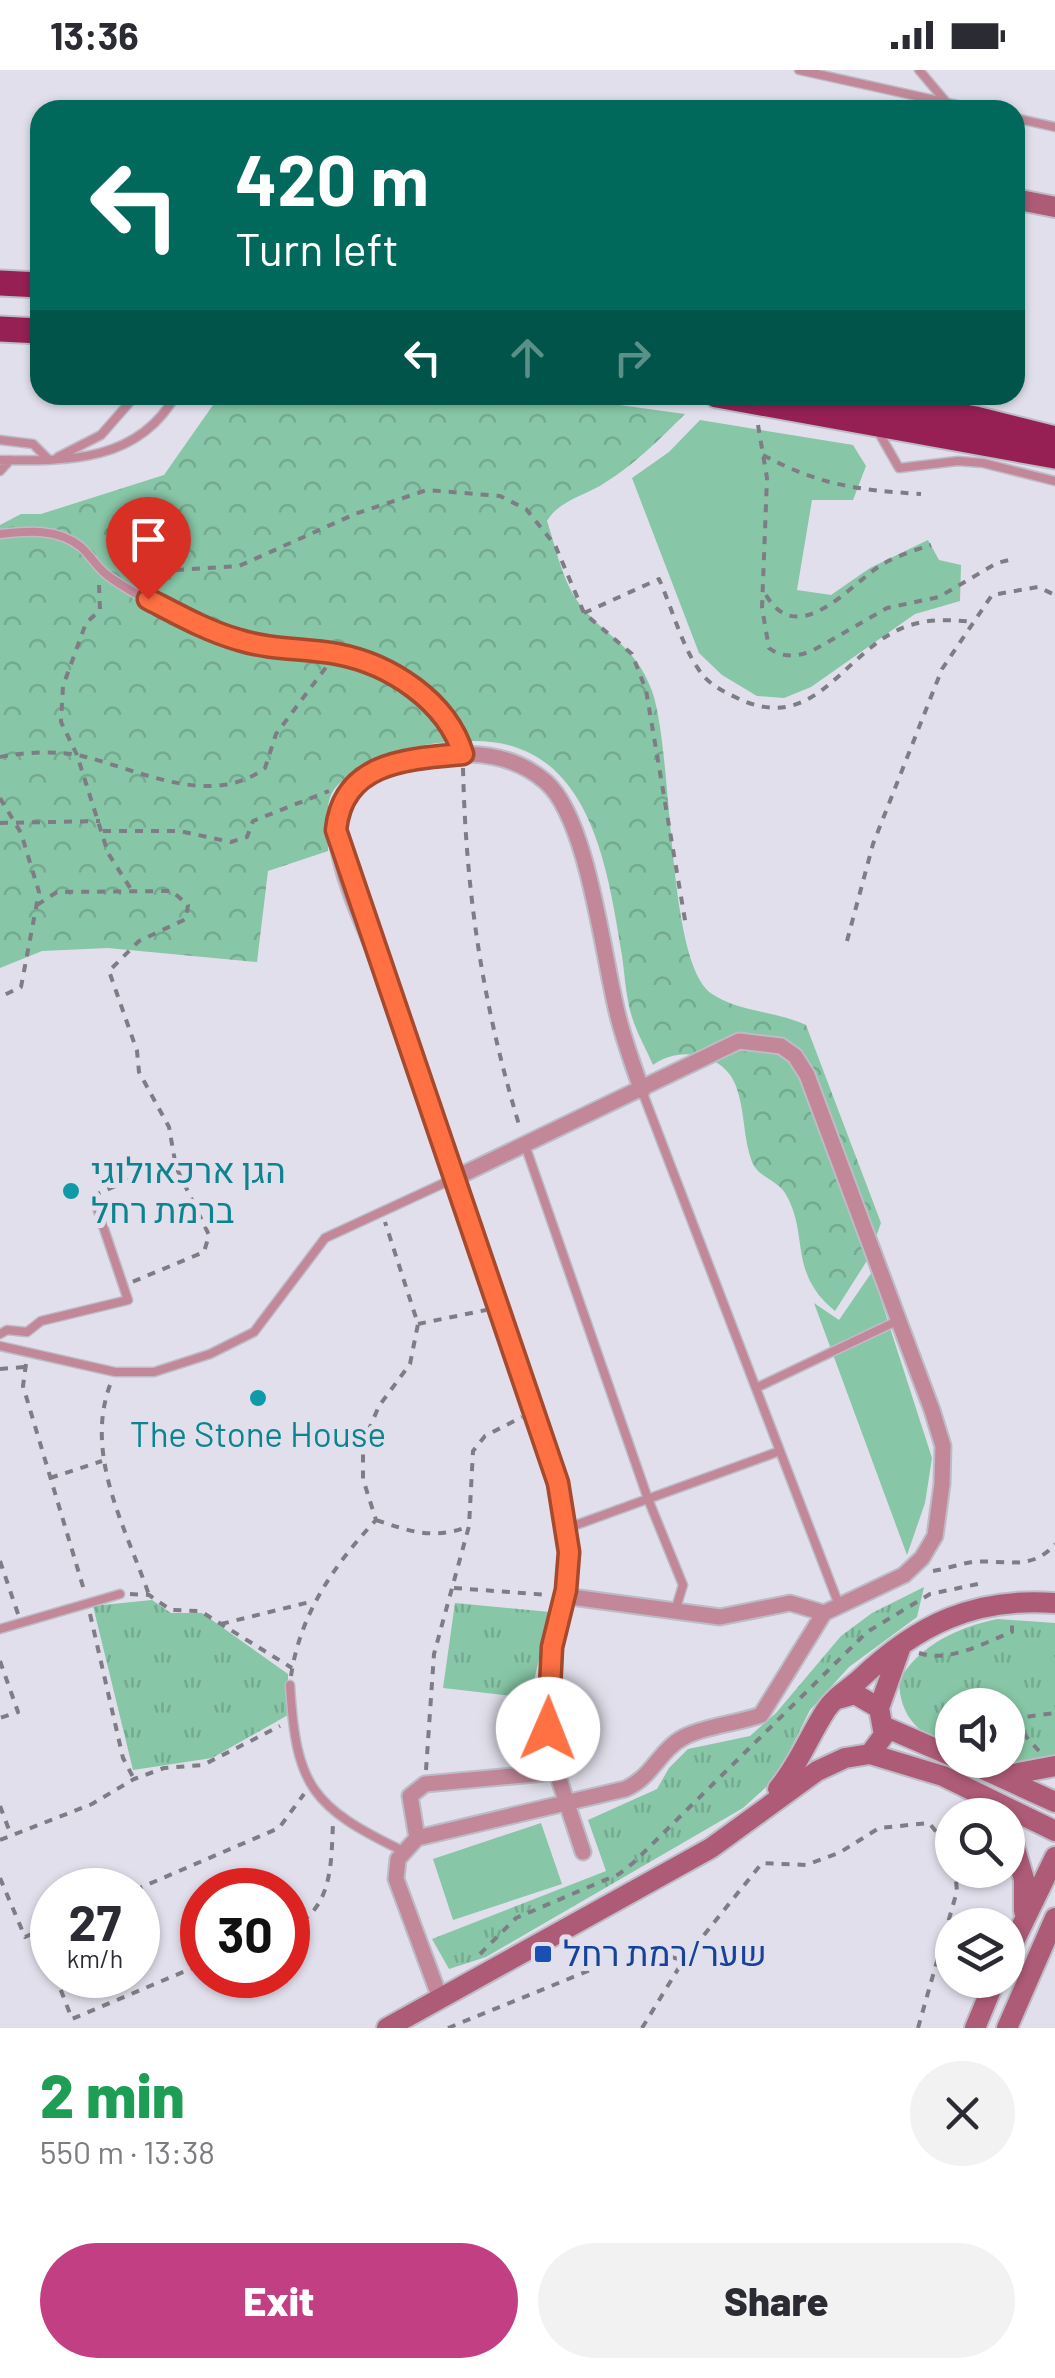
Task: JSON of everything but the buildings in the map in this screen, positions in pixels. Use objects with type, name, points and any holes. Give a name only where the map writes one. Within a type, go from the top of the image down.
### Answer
[{"type":"highway","points":[[0,283],[30,284]]},
{"type":"highway","points":[[0,330],[30,330]]},
{"type":"highway","points":[[774,405],[1055,456]]},
{"type":"highway","points":[[890,405],[1055,439]]},
{"type":"main road","points":[[1025,201],[1055,206]]},
{"type":"main road","points":[[765,1805],[836,1699],[907,1638],[942,1618],[984,1605],[1014,1600],[1055,1603]]},
{"type":"main road","points":[[870,1754],[881,1742],[889,1670],[907,1638]]},
{"type":"main road","points":[[836,1699],[864,1696],[882,1718],[935,1747]]},
{"type":"main road","points":[[820,1726],[830,1749],[845,1758]]},
{"type":"main road","points":[[387,2028],[711,1848],[765,1805],[845,1758],[870,1754],[909,1764],[988,1798]]},
{"type":"main road","points":[[1025,1772],[1055,1766]]},
{"type":"main road","points":[[1006,1778],[1055,1802]]},
{"type":"main road","points":[[1025,1816],[1055,1830]]},
{"type":"main road","points":[[1025,1917],[1055,1857]]},
{"type":"main road","points":[[1007,2028],[1055,1918]]},
{"type":"main road","points":[[974,2028],[988,1998]]},
{"type":"street","points":[[584,1852],[557,1772],[548,1729],[548,1678],[569,1552],[558,1483],[401,1015],[348,878],[336,830],[338,804],[369,772],[463,754],[500,756],[528,769],[549,785],[570,822],[587,874],[618,1015],[642,1091]]},
{"type":"street","points":[[448,1994],[396,1880],[394,1868],[403,1851],[418,1838],[641,1782],[665,1750],[684,1737],[761,1715],[824,1613],[904,1575],[922,1558],[935,1536],[944,1446],[807,1075],[796,1056],[760,1040],[739,1040],[642,1091],[455,1178]]},
{"type":"street","points":[[564,1596],[720,1617],[790,1603],[824,1613]]},
{"type":"street","points":[[418,1838],[410,1796],[426,1784],[557,1772]]},
{"type":"lane","points":[[799,70],[933,100]]},
{"type":"lane","points":[[919,70],[944,100]]},
{"type":"lane","points":[[1025,120],[1055,126]]},
{"type":"lane","points":[[50,460],[101,436],[127,405]]},
{"type":"lane","points":[[0,471],[5,460],[87,458],[123,447],[148,430],[168,405]]},
{"type":"lane","points":[[864,419],[881,435],[899,468],[970,462],[1055,481]]},
{"type":"lane","points":[[889,452],[896,438],[917,428]]},
{"type":"lane","points":[[0,440],[32,444],[50,460]]},
{"type":"lane","points":[[0,534],[47,532],[68,537],[106,574],[195,623],[238,640],[365,661],[398,677],[431,702],[450,722],[463,754]]},
{"type":"lane","points":[[642,1091],[840,1606]]},
{"type":"lane","points":[[526,1145],[648,1499],[683,1585],[675,1611]]},
{"type":"lane","points":[[0,1346],[115,1372],[154,1372],[238,1343],[254,1332],[325,1238],[455,1178]]},
{"type":"lane","points":[[0,1334],[7,1330],[27,1332],[41,1321],[128,1300],[97,1208]]},
{"type":"lane","points":[[756,1388],[899,1320]]},
{"type":"lane","points":[[565,1529],[780,1451]]},
{"type":"lane","points":[[0,1629],[120,1594]]},
{"type":"lane","points":[[290,1685],[292,1718],[310,1786],[333,1813],[403,1851]]},
{"type":"path","points":[[768,405],[758,425],[767,478],[764,591],[769,648],[777,654],[799,656],[844,636],[887,608],[938,597],[997,562],[1013,559]]},
{"type":"path","points":[[762,455],[807,478],[845,488],[920,494]]},
{"type":"path","points":[[134,894],[108,854],[100,820],[61,722],[63,686],[86,623],[100,610],[99,586],[106,574],[238,566],[355,514],[427,490],[500,496],[526,509],[555,545],[584,614],[632,654],[646,690],[686,926]]},
{"type":"path","points":[[764,591],[779,612],[793,616],[820,612],[881,566],[932,544]]},
{"type":"path","points":[[584,614],[659,578],[699,670],[713,686],[749,704],[778,707],[797,706],[816,696],[889,634],[910,624],[938,618],[974,622]]},
{"type":"path","points":[[847,941],[873,844],[942,669],[992,595],[1038,587],[1055,596]]},
{"type":"path","points":[[0,757],[77,756],[158,781],[235,784],[264,768],[276,734],[335,654]]},
{"type":"path","points":[[463,754],[465,849],[476,951],[526,1145]]},
{"type":"path","points":[[102,831],[179,831],[231,842],[247,838],[253,821],[270,812],[335,788],[348,792]]},
{"type":"path","points":[[0,798],[14,822],[39,892],[21,987],[0,997]]},
{"type":"path","points":[[0,823],[100,820]]},
{"type":"path","points":[[36,905],[57,892],[172,891],[188,905],[186,918],[139,941],[109,971],[137,1051],[139,1072],[169,1127],[176,1167],[209,1235],[204,1252],[123,1286]]},
{"type":"path","points":[[97,1208],[93,1195],[163,1165],[176,1167]]},
{"type":"path","points":[[376,1520],[362,1479],[363,1442],[379,1406],[410,1364],[418,1324],[398,1271],[382,1210]]},
{"type":"path","points":[[418,1324],[478,1314],[498,1304]]},
{"type":"path","points":[[27,1354],[23,1386],[88,1603],[123,1758],[134,1778]]},
{"type":"path","points":[[0,1369],[25,1367]]},
{"type":"path","points":[[115,1372],[99,1426],[102,1461],[149,1595]]},
{"type":"path","points":[[426,1784],[430,1682],[470,1526],[472,1451],[485,1436],[534,1413]]},
{"type":"path","points":[[50,1478],[102,1461]]},
{"type":"path","points":[[376,1520],[414,1533],[442,1536],[470,1526]]},
{"type":"path","points":[[290,1685],[296,1641],[316,1600],[326,1581],[376,1520]]},
{"type":"path","points":[[904,1575],[972,1562],[1021,1564],[1044,1558],[1055,1544]]},
{"type":"path","points":[[0,1562],[21,1623]]},
{"type":"path","points":[[448,1994],[483,1950],[516,1918],[619,1874],[663,1839],[884,1620],[947,1588],[978,1584],[984,1605]]},
{"type":"path","points":[[452,1588],[564,1596]]},
{"type":"path","points":[[120,1594],[149,1595],[171,1610],[200,1611],[292,1668]]},
{"type":"path","points":[[221,1624],[316,1600]]},
{"type":"path","points":[[907,1638],[916,1652],[933,1658],[1012,1632],[1012,1623]]},
{"type":"path","points":[[0,1661],[18,1712],[0,1718]]},
{"type":"path","points":[[1032,1746],[1017,1727],[1025,1717],[1055,1713]]},
{"type":"path","points":[[0,1840],[92,1804],[134,1778],[164,1768],[203,1765],[245,1747],[292,1718]]},
{"type":"path","points":[[160,1879],[279,1828],[310,1786]]},
{"type":"path","points":[[0,1806],[10,1836]]},
{"type":"path","points":[[310,1914],[327,1887],[333,1813]]},
{"type":"path","points":[[642,2028],[682,1961],[762,1863],[806,1865],[839,1853],[879,1828],[929,1823],[935,1830]]},
{"type":"path","points":[[0,1878],[25,1937],[30,1935]]},
{"type":"path","points":[[918,2028],[957,1888]]},
{"type":"path","points":[[448,2028],[615,1960],[651,1950],[682,1961]]},
{"type":"path","points":[[72,2019],[180,1973]]},
{"type":"path","points":[[64,1998],[74,2028]]},
{"type":"green space","points":[[213,405],[619,405],[685,414],[627,467],[566,503],[547,521],[571,591],[586,612],[636,661],[652,691],[659,721],[679,901],[697,975],[712,994],[723,1000],[806,1025],[881,1223],[868,1259],[835,1311],[810,1282],[797,1223],[785,1193],[752,1162],[739,1095],[730,1075],[711,1060],[688,1054],[653,1065],[631,1015],[609,882],[585,813],[567,784],[543,761],[511,746],[472,741],[422,745],[397,751],[344,779],[328,805],[328,851],[268,871],[257,962],[108,948],[42,951],[0,968],[0,525],[21,514],[41,514],[164,475]]},
{"type":"green space","points":[[700,420],[853,445],[866,466],[853,500],[812,500],[797,590],[831,595],[870,568],[928,540],[939,560],[961,565],[960,601],[915,614],[811,687],[784,698],[757,696],[722,675],[699,653],[632,478],[669,452]]},
{"type":"green space","points":[[872,1272],[932,1458],[925,1503],[907,1555],[814,1303],[839,1320]]},
{"type":"green space","points":[[924,1587],[917,1617],[849,1667],[810,1710],[776,1778],[743,1808],[486,1957],[449,1969],[432,1939],[606,1871],[588,1820],[657,1789],[669,1768],[688,1749],[750,1736],[776,1713],[841,1636],[872,1613]]},
{"type":"green space","points":[[152,1600],[171,1613],[202,1613],[288,1674],[288,1715],[212,1758],[133,1770],[93,1606]]},
{"type":"green space","points":[[455,1603],[550,1612],[530,1698],[443,1688]]},
{"type":"green space","points":[[998,1619],[1055,1623],[1055,1758],[1025,1764],[1025,1688],[935,1688],[935,1738],[908,1715],[899,1681],[907,1668],[929,1648],[968,1627]]},
{"type":"green space","points":[[541,1823],[562,1884],[453,1920],[433,1859]]},
{"type":"place","name":"הגן ארכאולוגי ברמת רחל","points":[[71,1191]]},
{"type":"place","name":"The Stone House","points":[[258,1398]]},
{"type":"place","name":"שער/רמת רחל","points":[[543,1954]]},
{"type":"route","points":[[148,599],[238,640],[365,661],[398,677],[431,702],[450,722],[458,738],[463,754],[387,766],[356,781],[338,804],[336,830],[348,878],[401,1015],[558,1483],[569,1552],[566,1590],[548,1678],[548,1729]]}]
